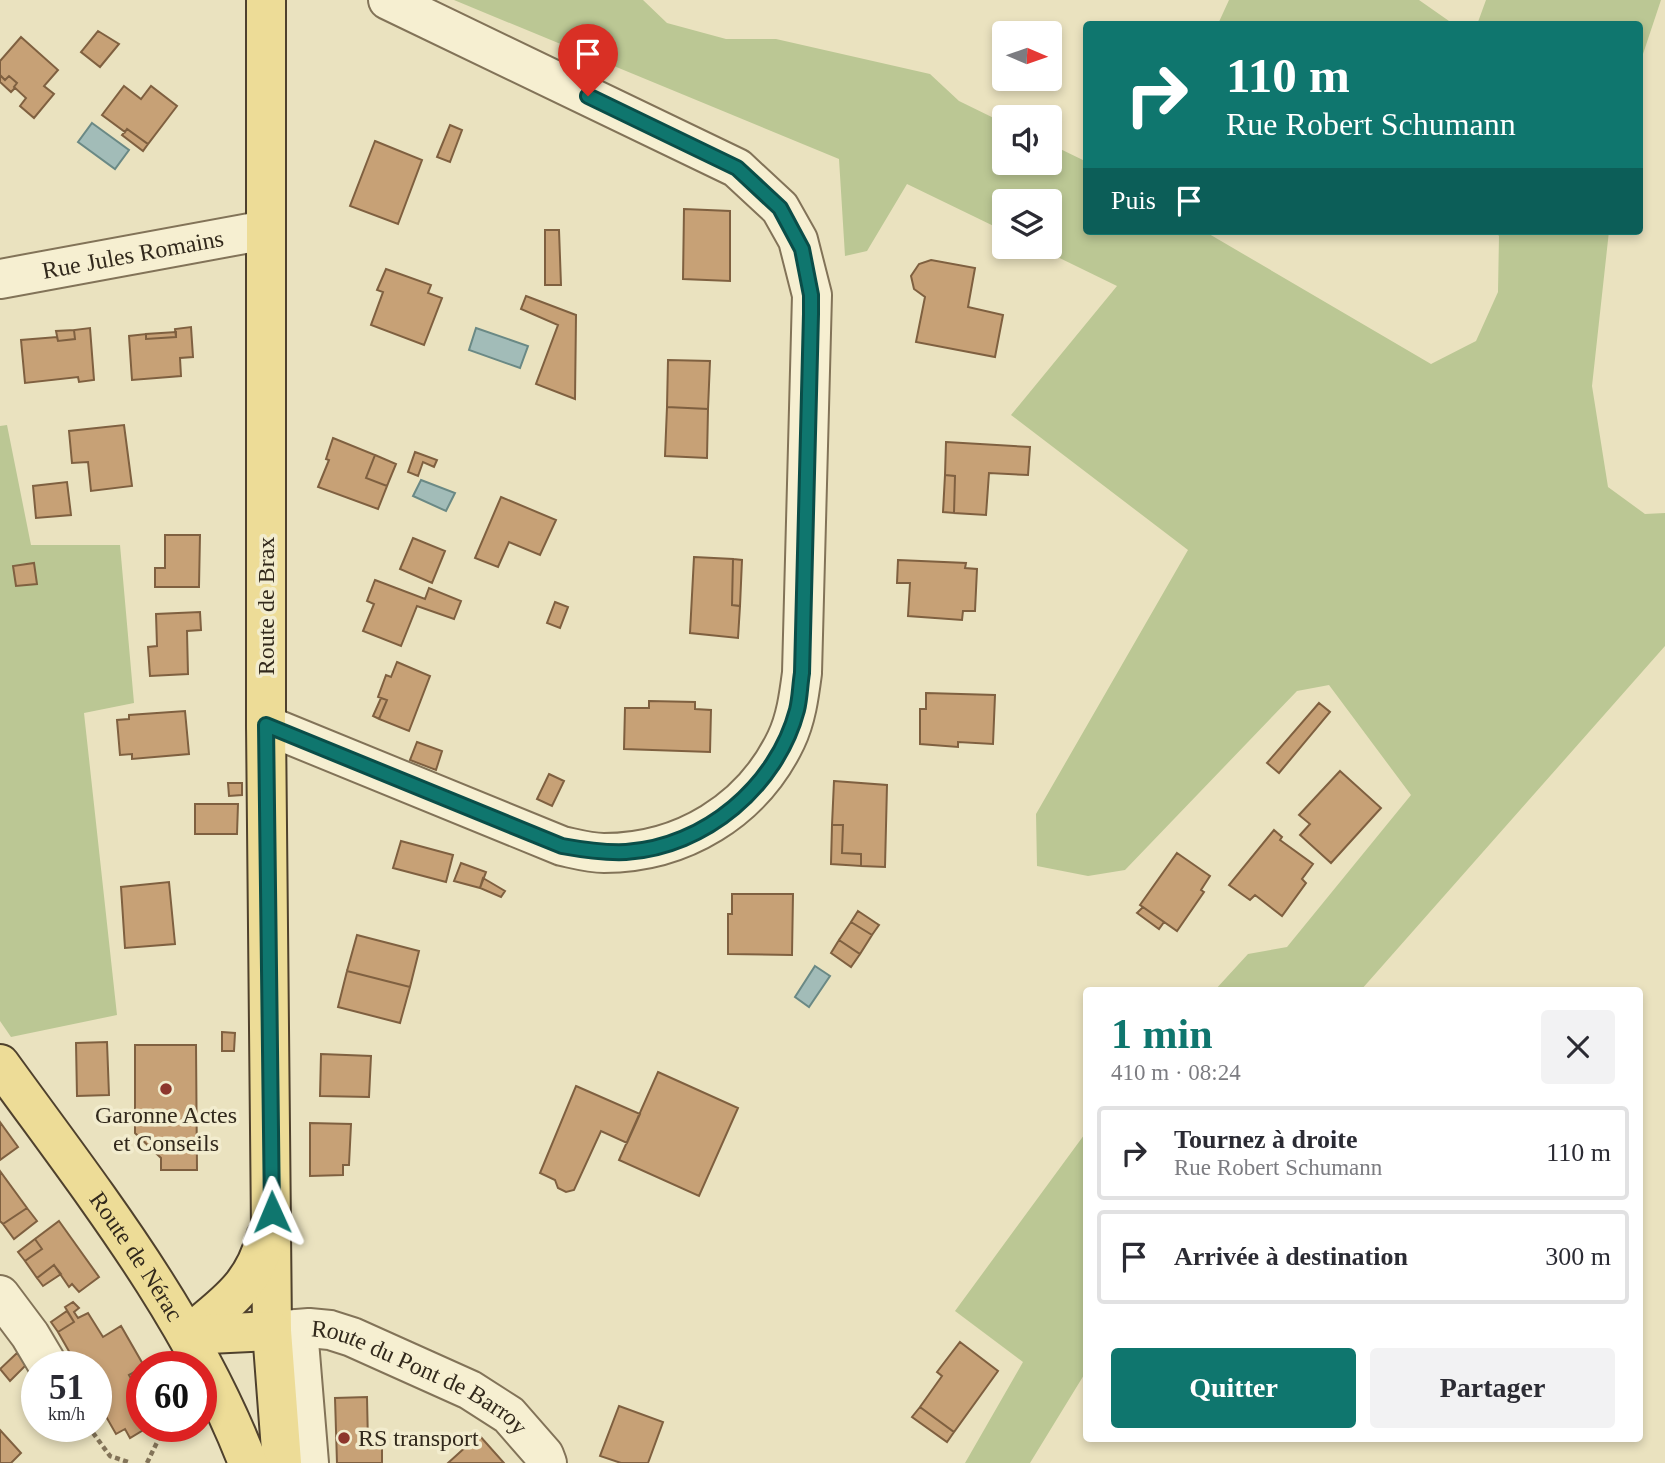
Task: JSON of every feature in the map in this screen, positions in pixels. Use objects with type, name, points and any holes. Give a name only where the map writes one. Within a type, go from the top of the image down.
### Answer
[{"type":"main road","name":"Route de Brax","points":[[266,0],[266,725],[272,1212],[285,1330],[282,1463]]},
{"type":"main road","name":"Route de Nérac","points":[[0,1064],[130,1245],[188,1335],[235,1431],[247,1463]]},
{"type":"main road","name":"Route de Brax","points":[[188,1335],[237,1293],[252,1275],[260,1259],[272,1212]]},
{"type":"main road","points":[[188,1335],[285,1330]]},
{"type":"street","points":[[266,725],[562,846],[601,853],[655,848],[691,835],[738,805],[762,779],[785,741],[797,710],[803,659],[811,305],[809,284],[798,240],[780,208],[737,168],[388,0]]},
{"type":"street","name":"Rue Jules Romains","points":[[0,279],[266,230]]},
{"type":"street","points":[[0,1296],[40,1351]]},
{"type":"street","points":[[285,1330],[309,1463]]},
{"type":"street","name":"Route du Pont de Barroy","points":[[285,1330],[330,1330],[352,1336],[470,1390],[509,1416],[544,1455],[547,1463]]},
{"type":"path","points":[[100,1442],[110,1456],[131,1463]]},
{"type":"path","points":[[147,1463],[157,1442]]},
{"type":"green space","points":[[454,0],[643,0],[667,23],[726,39],[776,39],[930,74],[959,101],[992,117],[992,175],[1062,175],[1062,150],[1083,160],[1083,235],[1211,235],[1431,364],[1476,341],[1498,292],[1498,235],[1609,235],[1592,386],[1608,487],[1645,514],[1665,513],[1665,646],[1364,987],[1218,987],[1248,954],[1287,947],[1411,795],[1329,685],[1297,691],[1125,870],[1088,876],[1037,866],[1036,814],[1188,550],[1011,415],[1117,286],[1062,259],[1062,189],[992,189],[992,225],[907,184],[867,251],[845,256],[839,159]]},
{"type":"green space","points":[[1229,0],[1419,0],[1449,21],[1219,21]]},
{"type":"green space","points":[[1486,0],[1661,0],[1643,54],[1643,21],[1478,21]]},
{"type":"green space","points":[[7,425],[31,545],[120,545],[134,703],[84,713],[117,1015],[11,1037],[0,1021],[0,426]]},
{"type":"green space","points":[[1083,1136],[1083,1377],[1030,1463],[965,1463],[1023,1362],[955,1311]]},
{"type":"water","points":[[92,123],[129,150],[115,169],[78,142]]},
{"type":"water","points":[[476,328],[528,346],[520,368],[469,350]]},
{"type":"water","points":[[421,480],[455,493],[446,511],[413,496]]},
{"type":"water","points":[[815,966],[830,976],[809,1007],[795,997]]},
{"type":"building","points":[[98,31],[119,44],[100,67],[81,52]]},
{"type":"building","points":[[21,37],[58,70],[44,86],[54,94],[34,118],[20,106],[26,98],[14,87],[17,83],[9,76],[5,80],[0,75],[0,61]]},
{"type":"building","points":[[0,75],[5,80],[9,76],[17,83],[11,92],[0,82]]},
{"type":"building","points":[[124,86],[141,99],[151,86],[177,106],[148,144],[127,129],[125,132],[102,115]]},
{"type":"building","points":[[450,125],[462,130],[450,162],[437,157]]},
{"type":"building","points":[[127,129],[148,144],[143,151],[122,135]]},
{"type":"building","points":[[375,141],[422,160],[398,224],[350,206]]},
{"type":"building","points":[[684,209],[730,211],[730,281],[683,279]]},
{"type":"building","points":[[545,230],[559,230],[561,285],[545,285]]},
{"type":"building","points":[[931,260],[975,268],[968,307],[1003,315],[995,357],[916,342],[925,297],[914,289],[911,276],[919,264]]},
{"type":"building","points":[[386,269],[431,285],[428,293],[442,298],[424,345],[371,325],[383,292],[377,290]]},
{"type":"building","points":[[526,296],[576,315],[575,399],[536,384],[558,325],[521,309]]},
{"type":"building","points":[[191,327],[193,357],[180,358],[181,376],[132,380],[129,336],[146,334],[146,339],[176,337],[175,329]]},
{"type":"building","points":[[90,328],[94,380],[79,382],[78,377],[25,383],[21,340],[57,337],[58,341],[75,339],[74,330]]},
{"type":"building","points":[[74,330],[75,339],[58,341],[56,331]]},
{"type":"building","points":[[176,332],[176,337],[146,339],[146,334]]},
{"type":"building","points":[[668,360],[710,361],[708,409],[667,407]]},
{"type":"building","points":[[667,407],[708,409],[707,458],[665,456]]},
{"type":"building","points":[[124,425],[132,486],[91,491],[88,462],[72,463],[69,431]]},
{"type":"building","points":[[333,438],[375,455],[366,478],[387,486],[378,509],[318,487],[329,460],[326,459]]},
{"type":"building","points":[[946,442],[1030,447],[1028,475],[989,473],[986,515],[954,513],[955,476],[945,475]]},
{"type":"building","points":[[415,452],[437,460],[434,467],[423,462],[418,476],[408,472]]},
{"type":"building","points":[[375,455],[396,464],[387,486],[366,478]]},
{"type":"building","points":[[945,475],[955,476],[954,513],[943,512]]},
{"type":"building","points":[[67,482],[71,515],[36,518],[33,486]]},
{"type":"building","points":[[501,497],[556,520],[540,555],[509,542],[498,567],[475,558]]},
{"type":"building","points":[[165,535],[200,535],[199,587],[155,587],[155,568],[165,568]]},
{"type":"building","points":[[413,538],[445,551],[432,583],[400,569]]},
{"type":"building","points":[[694,557],[733,559],[732,605],[740,606],[738,638],[690,633]]},
{"type":"building","points":[[733,559],[742,560],[740,606],[732,605]]},
{"type":"building","points":[[898,560],[966,563],[965,568],[977,569],[975,611],[963,611],[962,620],[908,616],[910,583],[897,583]]},
{"type":"building","points":[[34,563],[37,584],[16,586],[13,566]]},
{"type":"building","points":[[375,580],[425,599],[429,588],[461,601],[454,619],[417,606],[401,646],[363,631],[374,604],[367,601]]},
{"type":"building","points":[[555,602],[568,607],[560,628],[547,623]]},
{"type":"building","points":[[200,612],[201,630],[187,631],[188,674],[150,676],[148,647],[157,646],[156,614]]},
{"type":"building","points":[[397,662],[430,676],[409,731],[379,719],[387,700],[378,697],[386,675],[391,677]]},
{"type":"building","points":[[926,693],[995,695],[993,744],[958,742],[958,747],[920,744],[920,709],[926,709]]},
{"type":"building","points":[[381,698],[387,700],[379,719],[373,716]]},
{"type":"building","points":[[649,701],[695,702],[695,709],[711,710],[710,752],[624,749],[625,708],[649,708]]},
{"type":"building","points":[[1319,703],[1330,712],[1279,773],[1267,763]]},
{"type":"building","points":[[185,711],[189,754],[132,759],[132,754],[120,755],[117,720],[129,719],[129,715]]},
{"type":"building","points":[[417,742],[442,751],[436,770],[410,760]]},
{"type":"building","points":[[1340,771],[1381,808],[1331,863],[1300,835],[1310,824],[1299,815]]},
{"type":"building","points":[[549,774],[564,781],[552,806],[537,799]]},
{"type":"building","points":[[834,781],[887,785],[885,867],[861,866],[861,854],[842,853],[843,825],[832,825]]},
{"type":"building","points":[[228,783],[242,783],[242,795],[229,796]]},
{"type":"building","points":[[195,804],[238,804],[237,834],[195,834]]},
{"type":"building","points":[[832,825],[843,825],[842,853],[861,854],[861,866],[831,864]]},
{"type":"building","points":[[1274,830],[1282,837],[1280,840],[1313,864],[1302,879],[1306,883],[1282,916],[1255,895],[1250,900],[1229,885]]},
{"type":"building","points":[[401,841],[453,855],[446,882],[393,868]]},
{"type":"building","points":[[1177,853],[1210,876],[1201,890],[1204,892],[1177,931],[1140,905]]},
{"type":"building","points":[[461,863],[486,872],[480,888],[454,881]]},
{"type":"building","points":[[483,878],[505,891],[501,897],[480,888]]},
{"type":"building","points":[[169,882],[175,944],[125,948],[121,887]]},
{"type":"building","points":[[732,894],[793,894],[792,955],[728,954],[728,914],[732,914]]},
{"type":"building","points":[[1143,907],[1164,922],[1159,929],[1137,913]]},
{"type":"building","points":[[858,911],[879,925],[872,935],[851,922]]},
{"type":"building","points":[[851,922],[872,935],[860,954],[839,940]]},
{"type":"building","points":[[357,935],[419,951],[410,987],[347,971]]},
{"type":"building","points":[[839,940],[860,954],[851,967],[831,953]]},
{"type":"building","points":[[347,971],[410,987],[400,1023],[338,1007]]},
{"type":"building","points":[[222,1032],[235,1033],[234,1051],[222,1051]]},
{"type":"building","points":[[107,1042],[109,1095],[77,1096],[76,1043]]},
{"type":"building","name":"Garonne Actes et Conseils","points":[[135,1045],[196,1045],[197,1170],[161,1170],[161,1158],[135,1133]]},
{"type":"building","points":[[321,1054],[371,1056],[369,1097],[320,1096]]},
{"type":"building","points":[[658,1072],[738,1108],[699,1196],[619,1160]]},
{"type":"building","points":[[576,1086],[640,1114],[627,1143],[601,1131],[574,1190],[566,1192],[558,1188],[555,1180],[540,1173]]},
{"type":"building","points":[[0,1122],[18,1147],[0,1160]]},
{"type":"building","points":[[310,1123],[351,1124],[349,1165],[343,1165],[343,1175],[310,1176]]},
{"type":"building","points":[[0,1171],[27,1208],[3,1224],[0,1221]]},
{"type":"building","points":[[27,1208],[37,1221],[14,1239],[3,1224]]},
{"type":"building","points":[[59,1221],[99,1277],[79,1292],[72,1284],[69,1287],[54,1265],[37,1278],[25,1261],[42,1249],[35,1239]]},
{"type":"building","points":[[35,1239],[42,1249],[25,1261],[18,1252]]},
{"type":"building","points":[[54,1265],[61,1274],[43,1286],[37,1278]]},
{"type":"building","points":[[73,1302],[79,1308],[74,1312],[78,1318],[88,1313],[103,1337],[121,1326],[135,1351],[126,1351],[126,1431],[116,1434],[112,1427],[112,1351],[69,1351],[58,1332],[74,1322],[65,1307]]},
{"type":"building","points":[[67,1311],[74,1322],[58,1332],[51,1322]]},
{"type":"building","points":[[960,1342],[998,1371],[954,1432],[920,1407],[942,1376],[937,1372]]},
{"type":"building","points":[[17,1353],[21,1357],[21,1370],[10,1381],[0,1369]]},
{"type":"building","points":[[367,1397],[368,1444],[382,1444],[382,1463],[337,1463],[335,1398]]},
{"type":"building","points":[[619,1406],[663,1422],[648,1463],[621,1463],[600,1456]]},
{"type":"building","points":[[920,1407],[954,1432],[947,1442],[912,1417]]},
{"type":"building","points":[[0,1430],[21,1453],[11,1463],[0,1463]]},
{"type":"building","points":[[479,1435],[504,1463],[448,1463]]},
{"type":"place","name":"Garonne Actes et Conseils","points":[[166,1089]]},
{"type":"place","name":"RS transport","points":[[344,1438]]},
{"type":"route","points":[[272,1212],[266,725],[562,846],[601,853],[655,848],[691,835],[738,805],[762,779],[785,741],[797,710],[802,673],[807,539],[811,314],[811,295],[802,249],[780,208],[737,168],[588,96]]}]
